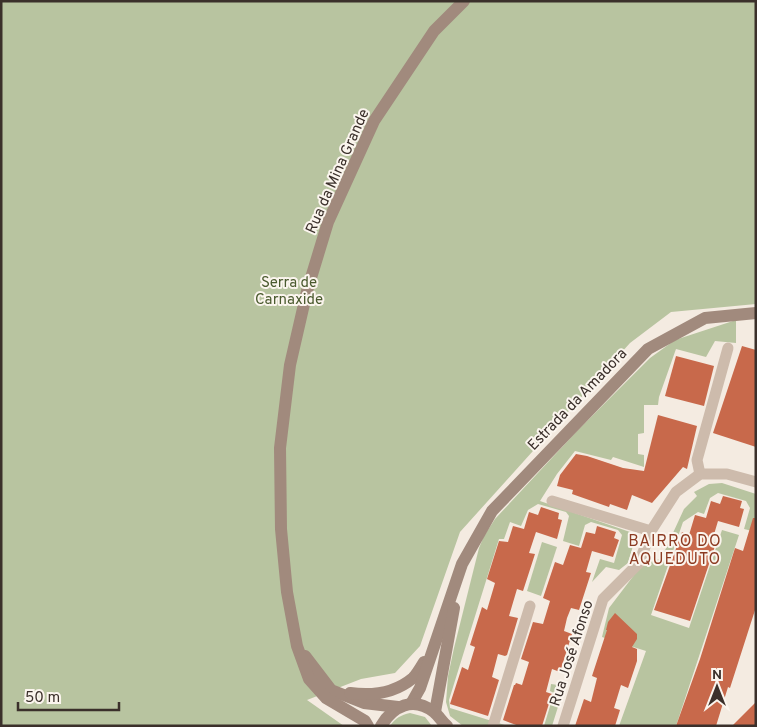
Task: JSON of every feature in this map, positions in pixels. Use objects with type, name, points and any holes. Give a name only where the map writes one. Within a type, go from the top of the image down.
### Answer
[{"type":"street","name":"Rua da Mina Grande","points":[[368,726],[365,721],[326,698],[314,686],[309,679],[297,646],[287,592],[280,530],[280,448],[290,365],[307,291],[328,222],[374,122],[434,31],[464,1]]},
{"type":"street","name":"Estrada da Amadora","points":[[411,704],[420,688],[462,564],[492,510],[648,349],[706,318],[756,313]]},
{"type":"street","points":[[728,348],[697,460],[700,474],[727,474],[756,482]]},
{"type":"street","name":"Rua José Afonso","points":[[562,726],[603,599],[639,563],[651,531],[676,492],[700,474]]},
{"type":"street","points":[[552,501],[651,531]]},
{"type":"street","name":"Estrada da Amadora","points":[[442,722],[462,564]]},
{"type":"street","points":[[494,726],[530,606]]},
{"type":"street","name":"Rua da Mina Grande","points":[[297,646],[331,690]]},
{"type":"street","points":[[331,690],[362,695],[389,692],[414,677],[433,649]]},
{"type":"street","points":[[331,690],[364,703],[398,707],[411,704],[424,706],[442,722]]},
{"type":"street","points":[[381,726],[388,715],[398,707]]},
{"type":"green space","name":"Serra de Carnaxide","points":[[1,1],[756,1],[756,304],[671,312],[630,343],[460,532],[420,646],[395,673],[361,679],[307,700],[344,726],[1,726]]},
{"type":"green space","points":[[736,320],[736,343],[715,341],[706,357],[676,349],[658,405],[644,405],[644,433],[638,434],[638,454],[644,455],[644,467],[613,457],[611,460],[575,451],[557,474],[540,501],[630,532],[635,539],[628,563],[619,570],[606,567],[592,582],[600,559],[614,563],[622,535],[618,530],[591,522],[585,525],[579,546],[563,541],[569,516],[566,512],[538,504],[528,510],[521,526],[510,522],[504,539],[499,539],[449,700],[450,708],[508,726],[463,726],[450,716],[446,702],[448,676],[479,548],[495,519],[578,430],[650,358],[675,340]]},
{"type":"green space","points":[[722,483],[756,494],[756,532],[744,529],[750,508],[746,501],[718,493],[710,498],[704,514],[698,512],[683,522],[651,615],[689,628],[722,530],[739,535],[676,726],[619,726],[646,651],[602,637],[609,608],[644,562],[661,559],[684,509],[697,496],[694,492],[709,484]]},
{"type":"green space","points":[[542,542],[557,547],[541,596],[527,591]]},
{"type":"green space","points":[[551,684],[558,685],[563,688],[563,691],[552,726],[544,726],[554,693],[550,691]]},
{"type":"green space","points":[[410,713],[425,717],[432,726],[390,726],[398,717]]},
{"type":"building","points":[[742,346],[756,350],[756,447],[713,433]]},
{"type":"building","points":[[676,356],[714,366],[704,406],[665,396]]},
{"type":"building","points":[[658,415],[697,426],[687,469],[683,467],[652,503],[632,495],[627,510],[610,504],[609,507],[572,494],[573,490],[557,486],[560,475],[576,454],[623,468],[644,471]]},
{"type":"building","points":[[723,496],[742,501],[740,508],[744,509],[739,527],[718,521],[712,541],[716,543],[690,621],[654,610],[682,532],[689,535],[695,515],[706,518],[711,501],[720,504]]},
{"type":"building","points":[[541,507],[559,513],[558,519],[562,520],[557,539],[536,532],[529,553],[535,554],[523,591],[517,589],[509,616],[518,618],[507,655],[498,654],[492,677],[499,680],[488,716],[450,704],[462,667],[468,670],[475,647],[470,645],[482,607],[487,610],[495,583],[487,579],[499,541],[508,542],[513,526],[524,529],[529,512],[538,515]]},
{"type":"building","points":[[753,518],[756,518],[756,607],[716,726],[676,726],[700,659],[735,548],[743,551]]},
{"type":"building","points":[[597,526],[616,532],[614,538],[619,540],[613,557],[592,551],[586,572],[591,573],[579,610],[571,608],[567,618],[564,631],[572,634],[560,672],[552,669],[546,692],[552,694],[542,726],[519,726],[503,720],[514,685],[516,683],[522,685],[529,662],[521,659],[533,622],[543,624],[550,601],[543,598],[555,562],[563,565],[570,545],[581,548],[586,532],[595,534]]},
{"type":"building","points":[[615,613],[637,634],[637,639],[632,647],[637,649],[637,661],[628,688],[621,685],[614,708],[620,710],[615,726],[575,726],[584,699],[591,702],[597,678],[592,676],[608,622]]},
{"type":"building","points":[[756,702],[756,726],[732,726]]},
{"type":"district","name":"BAIRRO DO AQUEDUTO","points":[[675,549]]}]
